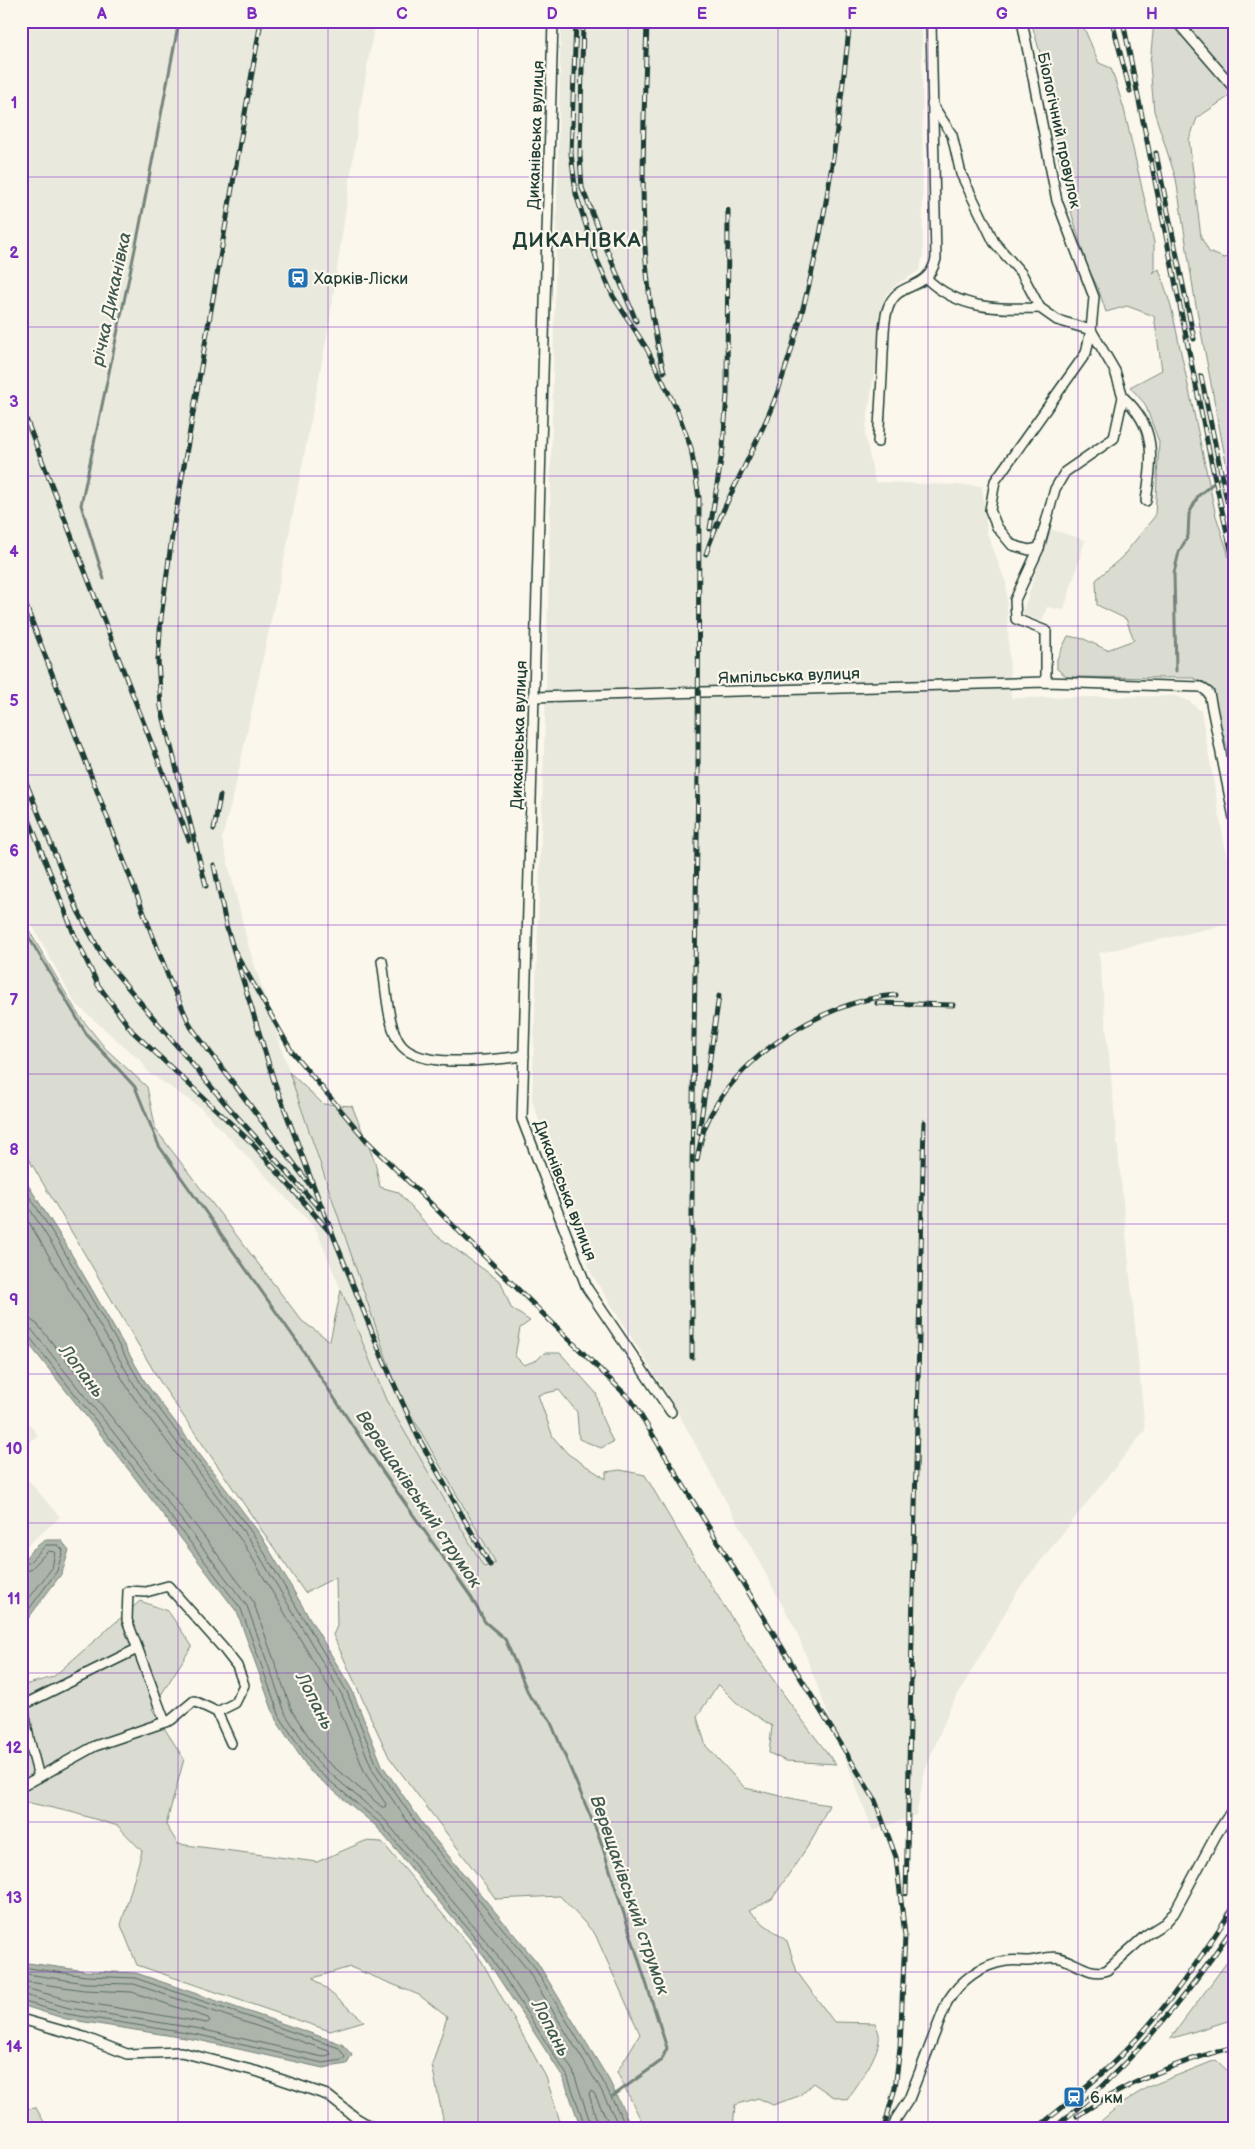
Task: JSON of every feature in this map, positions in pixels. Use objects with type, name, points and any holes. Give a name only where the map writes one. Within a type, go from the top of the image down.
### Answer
[{"type":"street","name":"Диканівська вулиця","points":[[553,21],[522,1119],[587,1288],[671,1412]]},
{"type":"street","points":[[878,442],[888,307],[899,290],[918,284],[933,273],[936,260],[931,21]]},
{"type":"street","name":"Біологічний провулок","points":[[1022,21],[1057,201],[1094,297],[1092,330]]},
{"type":"street","points":[[1176,21],[1234,88]]},
{"type":"street","points":[[932,103],[952,135],[961,174],[994,242],[1022,274],[1040,308],[1057,320],[1092,330],[1115,371],[1123,397],[1114,438],[1065,472],[1055,489],[1039,548],[1015,600],[1016,619],[1046,631],[1046,682]]},
{"type":"street","points":[[926,278],[939,291],[953,298],[996,309],[1040,308]]},
{"type":"street","points":[[1039,548],[1028,550],[1012,545],[997,527],[990,510],[995,481],[1086,353],[1092,330]]},
{"type":"street","points":[[1123,397],[1136,409],[1144,422],[1152,456],[1146,501]]},
{"type":"street","name":"Ямпільська вулиця","points":[[534,697],[1046,682],[1201,687],[1209,693],[1234,818]]},
{"type":"street","points":[[382,961],[393,1029],[402,1046],[416,1056],[437,1060],[483,1060],[524,1056]]},
{"type":"street","points":[[165,1722],[127,1620],[128,1591],[146,1592],[168,1586],[223,1648],[236,1666],[244,1685],[236,1703],[217,1712]]},
{"type":"street","points":[[39,1777],[29,1739],[23,1705],[137,1649]]},
{"type":"street","points":[[21,1787],[95,1746],[165,1722],[194,1701],[217,1712],[231,1743]]},
{"type":"street","points":[[894,2128],[896,2119],[910,2100],[947,2002],[955,1989],[966,1978],[1003,1962],[1058,1957],[1092,1972],[1100,1973],[1107,1970],[1146,1935],[1165,1923],[1174,1913],[1216,1835],[1234,1807]]},
{"type":"street","points":[[21,2019],[84,2038],[127,2054],[181,2052],[259,2072],[327,2095],[356,2118],[373,2128]]},
{"type":"street","points":[[353,2128],[356,2118]]},
{"type":"shaded area","points":[[21,21],[375,21],[329,325],[285,555],[235,788],[222,839],[249,948],[323,1176],[405,1406],[496,1563],[484,1568],[386,1400],[316,1229],[201,1108],[149,1073],[139,1058],[75,1003],[21,905]]},
{"type":"shaded area","points":[[561,21],[922,21],[923,257],[919,271],[900,282],[886,294],[865,435],[875,482],[982,486],[987,533],[1006,583],[1011,698],[1176,696],[1189,701],[1201,711],[1234,898],[1234,923],[1099,953],[1145,1430],[1020,1587],[950,1708],[925,1771],[916,1815],[873,1831],[796,1630],[675,1407],[591,1273],[532,1100],[546,688]]},
{"type":"shaded area","points":[[1031,21],[1081,21],[1099,63],[1111,68],[1124,109],[1154,243],[1154,270],[1152,273],[1159,269],[1171,306],[1216,516],[1227,550],[1234,584],[1234,768],[1207,685],[1193,678],[1067,677],[1057,669],[1057,659],[1068,636],[1084,639],[1107,650],[1134,640],[1126,619],[1097,605],[1096,580],[1122,557],[1155,516],[1159,442],[1145,404],[1130,387],[1162,370],[1154,316],[1127,306],[1106,312],[1098,288],[1087,266],[1068,201],[1057,150],[1051,92]]},
{"type":"shaded area","points":[[1154,21],[1212,21],[1216,24],[1220,21],[1234,21],[1234,93],[1197,118],[1189,140],[1201,237],[1209,252],[1224,258],[1234,256],[1234,356],[1229,361],[1230,366],[1234,363],[1234,504],[1195,300],[1176,179],[1154,111],[1150,64]]},
{"type":"shaded area","points":[[1050,529],[1085,540],[1064,610],[1047,607],[1042,621],[1022,614]]},
{"type":"shaded area","points":[[21,917],[78,1014],[105,1048],[147,1087],[156,1130],[302,1321],[330,1341],[341,1290],[386,1400],[484,1567],[496,1563],[398,1392],[289,1072],[323,1104],[352,1106],[375,1162],[380,1187],[398,1192],[436,1235],[501,1282],[511,1308],[530,1321],[520,1328],[515,1356],[524,1365],[537,1360],[544,1353],[560,1353],[596,1393],[602,1418],[613,1442],[601,1448],[579,1439],[577,1412],[559,1390],[538,1395],[553,1437],[568,1454],[606,1479],[606,1472],[620,1470],[645,1475],[735,1623],[809,1729],[836,1764],[786,1761],[769,1753],[772,1726],[737,1703],[718,1684],[697,1717],[706,1746],[745,1788],[829,1805],[812,1840],[772,1899],[749,1911],[787,1941],[797,1972],[834,2022],[875,2023],[879,2034],[877,2050],[868,2068],[847,2100],[832,2096],[813,2083],[799,2096],[773,2105],[758,2098],[735,2105],[733,2128],[645,2128],[617,2072],[640,2034],[595,1934],[560,1896],[496,1899],[389,1757],[333,1635],[337,1626],[336,1577],[305,1593],[162,1385],[21,1146]]},
{"type":"shaded area","points":[[21,1415],[38,1435],[21,1450]]},
{"type":"shaded area","points":[[21,1472],[60,1517],[21,1551]]},
{"type":"shaded area","points":[[140,1601],[168,1611],[192,1646],[152,1709],[184,1759],[166,1825],[178,1844],[317,1862],[365,1841],[382,1842],[481,1960],[546,2077],[562,2128],[452,2128],[444,2124],[432,2065],[447,2017],[419,1995],[350,1967],[313,1978],[364,2021],[330,2031],[137,1965],[121,1925],[142,1851],[118,1826],[71,1812],[21,1801],[21,1686],[53,1677]]},
{"type":"shaded area","points":[[1234,1952],[1234,2019],[1170,2039],[1233,1954]]},
{"type":"shaded area","points":[[1216,2060],[1231,2074],[1233,2128],[1093,2128],[1122,2103],[1148,2087]]},
{"type":"shaded area","points":[[36,2108],[44,2122],[61,2128],[21,2128],[21,2109]]},
{"type":"water","name":"Лопань","points":[[21,1174],[65,1243],[147,1385],[260,1534],[352,1690],[382,1765],[427,1830],[537,1962],[609,2080],[632,2128],[581,2128],[563,2077],[485,1957],[376,1826],[310,1771],[276,1720],[237,1612],[132,1474],[21,1334]]},
{"type":"water","points":[[45,1540],[61,1540],[69,1550],[62,1573],[21,1628],[21,1563],[32,1550]]},
{"type":"water","points":[[21,1962],[86,1971],[136,1973],[342,2044],[352,2055],[347,2064],[323,2068],[198,2040],[66,2019],[21,2005]]},
{"type":"waterway","name":"річка Диканівка","points":[[104,579],[81,505],[139,230],[179,21]]},
{"type":"waterway","points":[[1176,671],[1174,573],[1179,552],[1188,536],[1189,514],[1198,496],[1234,466]]},
{"type":"waterway","name":"Верещаківський струмок","points":[[21,924],[87,1035],[135,1087],[159,1146],[298,1343],[383,1472],[471,1597],[485,1622],[505,1639],[530,1697],[549,1718],[600,1839],[667,2048],[661,2061],[613,2096]]},
{"type":"railway","points":[[206,886],[161,707],[158,660],[161,618],[173,529],[261,21]]},
{"type":"railway","points":[[576,21],[571,153],[576,194],[597,260],[613,296],[647,349],[677,410],[691,448],[699,498],[698,774],[692,1169],[692,1357]]},
{"type":"railway","points":[[647,21],[643,154],[645,242],[648,285],[664,372]]},
{"type":"railway","points":[[706,554],[722,512],[770,412],[793,345],[816,254],[825,208],[839,116],[850,21]]},
{"type":"railway","points":[[1112,21],[1130,91]]},
{"type":"railway","points":[[1123,21],[1211,461],[1234,564]]},
{"type":"railway","points":[[583,22],[580,156],[582,188],[636,321]]},
{"type":"railway","points":[[1156,153],[1194,339]]},
{"type":"railway","points":[[710,529],[723,447],[727,395],[728,210]]},
{"type":"railway","points":[[1201,376],[1227,501]]},
{"type":"railway","points":[[21,406],[189,840]]},
{"type":"railway","points":[[21,593],[170,981],[191,1027],[310,1185]]},
{"type":"railway","points":[[21,770],[78,911],[104,959],[224,1102],[319,1208]]},
{"type":"railway","points":[[214,829],[220,796]]},
{"type":"railway","points":[[21,799],[74,934],[98,985],[132,1031],[254,1145],[329,1231]]},
{"type":"railway","points":[[214,865],[226,925],[274,1081],[317,1195],[382,1357],[418,1437],[490,1565]]},
{"type":"railway","points":[[234,950],[292,1052],[366,1140],[632,1401],[875,1800],[896,1857],[905,1936],[900,2048],[895,2088],[884,2128]]},
{"type":"railway","points":[[697,1160],[705,1127],[718,1102],[736,1078],[758,1057],[784,1037],[811,1021],[840,1008],[868,999],[896,995]]},
{"type":"railway","points":[[699,1133],[719,996]]},
{"type":"railway","points":[[877,1003],[953,1005]]},
{"type":"railway","points":[[906,1894],[924,1122]]},
{"type":"railway","points":[[1037,2128],[1072,2100],[1116,2060],[1141,2034],[1184,1981],[1234,1906]]},
{"type":"railway","points":[[1054,2128],[1105,2083],[1152,2034],[1194,1982],[1234,1926]]},
{"type":"railway","points":[[1077,2116],[1095,2104],[1152,2075],[1193,2059],[1234,2047]]},
{"type":"place","name":"Харків-Ліски","points":[[298,278]]},
{"type":"place","name":"6 км","points":[[1074,2097]]},
{"type":"district","name":"ДИКАНІВКА","points":[[577,240]]}]
